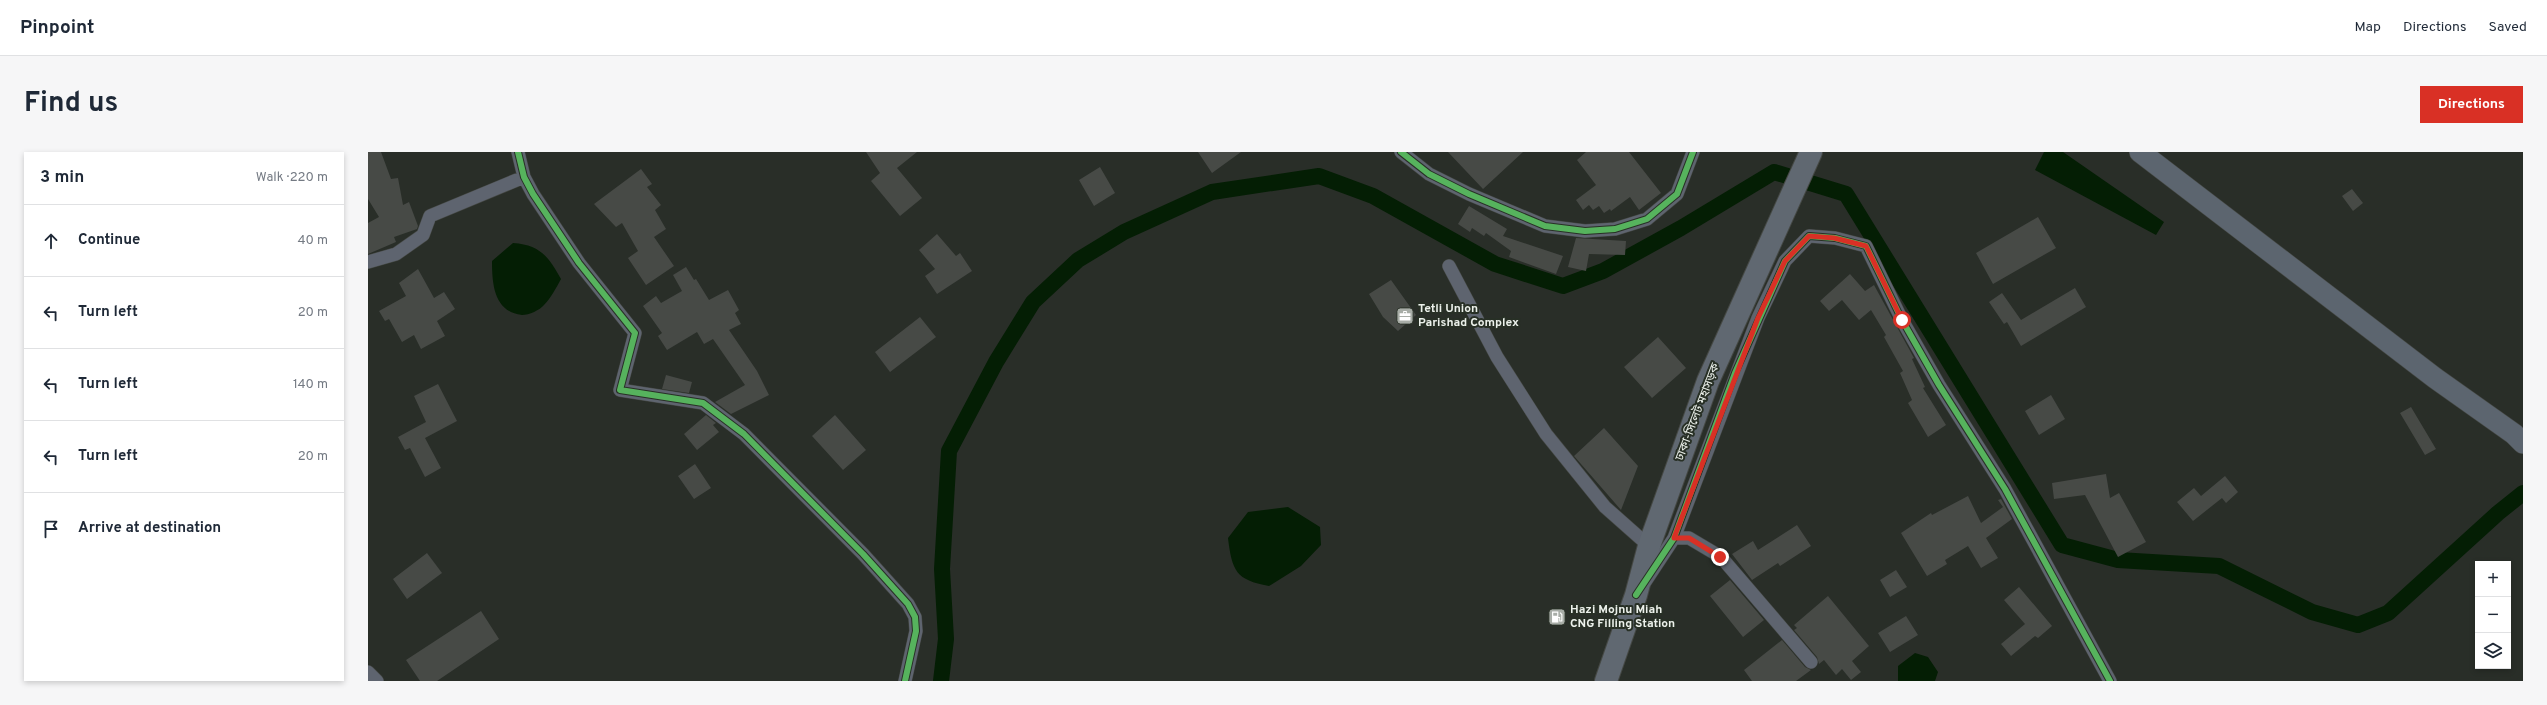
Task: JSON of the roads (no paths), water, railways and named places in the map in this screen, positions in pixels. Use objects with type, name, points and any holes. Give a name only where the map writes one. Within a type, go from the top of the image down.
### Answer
[{"type":"highway","name":"ঢাকা-সিলেট মহাসড়ক","points":[[1606,681],[1636,595],[1649,546],[1708,381],[1811,152]]},
{"type":"main road","points":[[2140,152],[2435,378],[2519,438]]},
{"type":"street","points":[[518,152],[524,176],[579,263],[635,334],[620,390],[703,403],[744,434],[863,554],[908,604],[915,617],[916,631],[905,681]]},
{"type":"street","points":[[1401,152],[1429,174],[1469,194],[1545,226],[1585,231],[1614,229],[1647,219],[1677,194],[1693,152]]},
{"type":"street","points":[[368,262],[396,254],[423,235],[430,216],[524,176]]},
{"type":"street","points":[[1636,595],[1674,538],[1735,373],[1785,261],[1809,236],[1834,238],[1866,246],[1902,320],[1939,385],[2005,489],[2110,681]]},
{"type":"street","points":[[1449,266],[1497,357],[1546,434],[1605,507],[1649,546]]},
{"type":"street","points":[[1674,538],[1689,538],[1720,557],[1811,662]]},
{"type":"street","points":[[368,672],[377,681]]},
{"type":"waterway","points":[[941,681],[946,639],[942,569],[949,451],[996,362],[1033,302],[1078,260],[1124,232],[1212,192],[1319,176],[1373,196],[1495,264],[1563,286],[1603,271],[1681,228],[1774,172],[1846,194],[2062,545],[2118,560],[2219,566],[2312,612],[2358,625],[2388,613],[2498,513],[2523,493]]},
{"type":"place","name":"Tetli Union Parishad Complex","points":[[1405,316]]},
{"type":"place","name":"Hazi Mojnu Miah CNG Filling Station","points":[[1557,617]]}]
